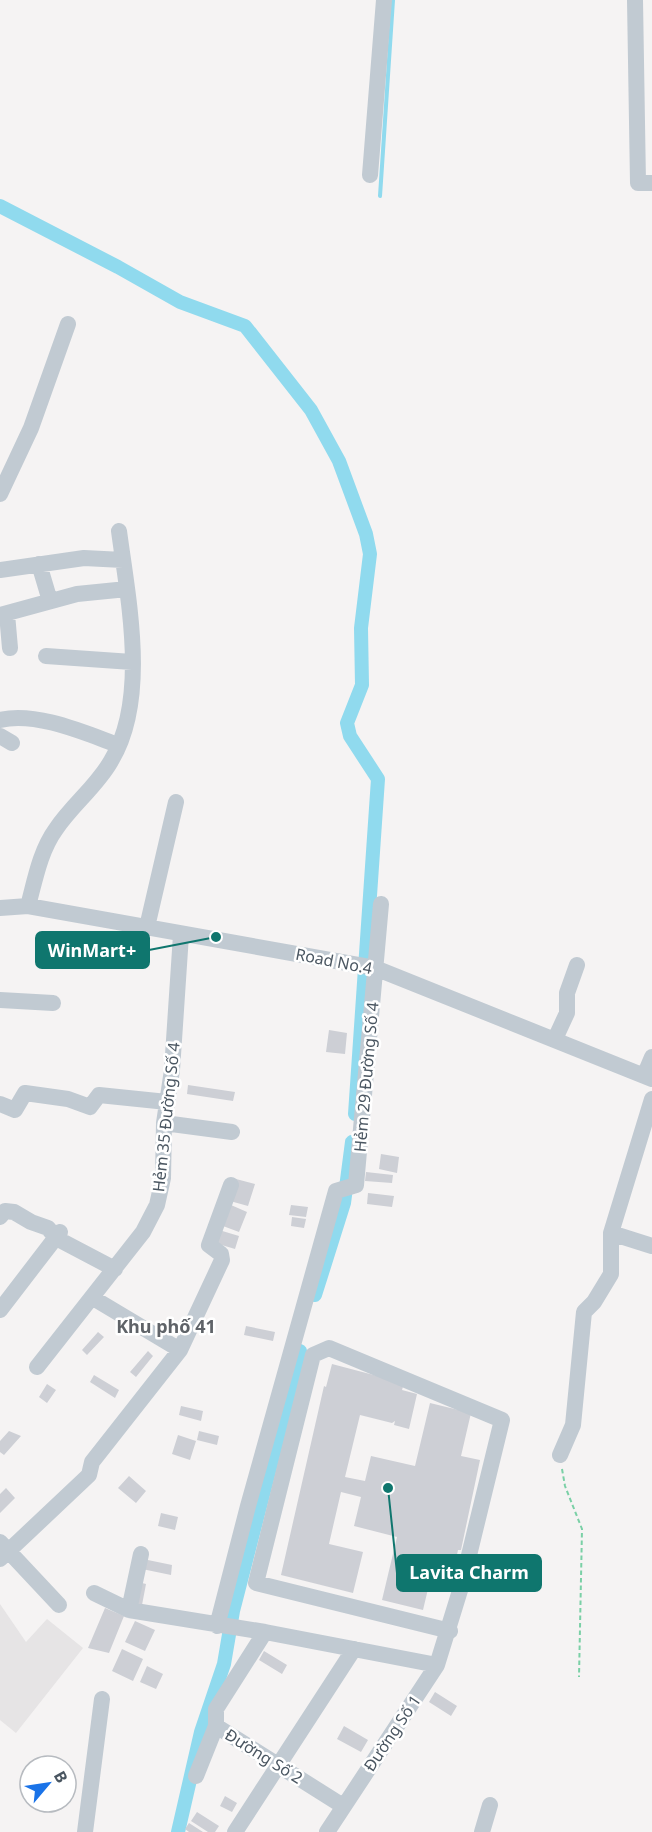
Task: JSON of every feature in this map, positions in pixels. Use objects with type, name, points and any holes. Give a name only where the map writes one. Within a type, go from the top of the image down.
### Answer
[{"type":"street","points":[[370,175],[384,0]]},
{"type":"street","points":[[635,0],[638,183],[652,183]]},
{"type":"street","points":[[0,494],[31,428],[68,324]]},
{"type":"street","points":[[28,906],[41,859],[56,829],[111,761],[125,730],[132,662],[132,616],[118,531]]},
{"type":"street","points":[[0,570],[84,558],[123,560]]},
{"type":"street","points":[[39,564],[50,602]]},
{"type":"street","points":[[10,648],[3,614],[77,594],[127,589]]},
{"type":"street","points":[[46,656],[132,662]]},
{"type":"street","points":[[0,720],[14,717],[70,728],[118,746]]},
{"type":"street","points":[[147,927],[176,802]]},
{"type":"street","name":"Hẻm 29 Đường Số 4","points":[[218,1626],[248,1506],[336,1191],[356,1185],[381,904]]},
{"type":"street","name":"Road No.4","points":[[0,908],[28,906],[180,935],[375,968],[648,1077]]},
{"type":"street","name":"Hẻm 35 Đường Số 4","points":[[37,1367],[143,1232],[157,1205],[163,1178],[164,1123],[172,1070],[180,935]]},
{"type":"street","points":[[555,1039],[567,1012],[567,993],[577,965]]},
{"type":"street","points":[[0,1000],[53,1003]]},
{"type":"street","points":[[648,1077],[652,1057]]},
{"type":"street","points":[[0,1104],[18,1109],[25,1093],[68,1099],[90,1107],[99,1095],[167,1102]]},
{"type":"street","points":[[560,1455],[573,1425],[584,1312],[594,1302],[611,1274],[611,1233],[652,1099]]},
{"type":"street","points":[[164,1123],[232,1132]]},
{"type":"street","points":[[59,1605],[3,1551],[89,1476],[92,1462],[180,1350],[222,1260],[221,1254],[208,1245],[231,1185]]},
{"type":"street","points":[[0,1217],[5,1211],[14,1212],[31,1222],[48,1228],[115,1269]]},
{"type":"street","points":[[611,1233],[652,1246]]},
{"type":"street","points":[[0,1310],[58,1235]]},
{"type":"street","points":[[93,1298],[180,1350]]},
{"type":"street","name":"Đường Số 1","points":[[327,1832],[438,1665],[450,1631],[502,1420],[329,1348],[313,1355],[256,1582],[450,1631]]},
{"type":"street","points":[[129,1610],[141,1554]]},
{"type":"street","points":[[94,1593],[129,1610],[265,1632],[438,1665]]},
{"type":"street","name":"Đường Số 2","points":[[265,1632],[216,1709],[216,1726],[343,1806]]},
{"type":"street","points":[[235,1832],[354,1649]]},
{"type":"street","points":[[85,1832],[102,1700]]},
{"type":"street","points":[[196,1776],[216,1726]]},
{"type":"street","points":[[482,1832],[490,1805]]},
{"type":"path","points":[[560,1455],[565,1486],[582,1529],[579,1677]]},
{"type":"shaded area","points":[[0,1604],[26,1642],[47,1619],[83,1648],[16,1733],[0,1720]]},
{"type":"building","points":[[329,1030],[347,1033],[345,1054],[326,1052]]},
{"type":"building","points":[[188,1085],[235,1092],[233,1101],[187,1094]]},
{"type":"building","points":[[381,1154],[399,1157],[397,1173],[379,1169]]},
{"type":"building","points":[[366,1172],[393,1175],[392,1183],[365,1181]]},
{"type":"building","points":[[236,1179],[255,1184],[248,1206],[230,1201]]},
{"type":"building","points":[[368,1193],[394,1196],[392,1207],[367,1204]]},
{"type":"building","points":[[231,1205],[247,1212],[239,1232],[223,1226]]},
{"type":"building","points":[[291,1205],[308,1207],[306,1217],[289,1215]]},
{"type":"building","points":[[292,1217],[306,1219],[304,1228],[291,1226]]},
{"type":"building","points":[[219,1230],[239,1236],[235,1249],[215,1243]]},
{"type":"building","points":[[246,1326],[275,1332],[273,1341],[244,1335]]},
{"type":"building","points":[[98,1332],[104,1337],[87,1355],[82,1350]]},
{"type":"building","points":[[148,1351],[153,1356],[136,1377],[130,1372]]},
{"type":"building","points":[[332,1364],[404,1383],[402,1390],[417,1394],[409,1429],[394,1425],[395,1421],[392,1423],[360,1415],[345,1477],[365,1481],[371,1456],[415,1466],[430,1403],[471,1413],[461,1456],[480,1460],[461,1550],[458,1550],[453,1573],[433,1568],[423,1610],[382,1600],[397,1537],[354,1526],[361,1497],[341,1492],[329,1544],[363,1552],[353,1593],[281,1575],[324,1386],[326,1387]]},
{"type":"building","points":[[94,1375],[119,1390],[115,1398],[90,1382]]},
{"type":"building","points":[[47,1384],[56,1390],[47,1403],[39,1397]]},
{"type":"building","points":[[181,1406],[203,1411],[201,1421],[179,1415]]},
{"type":"building","points":[[9,1431],[21,1436],[4,1455],[0,1452],[0,1441]]},
{"type":"building","points":[[199,1431],[219,1436],[217,1445],[197,1440]]},
{"type":"building","points":[[178,1435],[196,1441],[190,1460],[172,1454]]},
{"type":"building","points":[[129,1476],[146,1491],[136,1503],[118,1488]]},
{"type":"building","points":[[6,1488],[15,1498],[0,1513],[0,1494]]},
{"type":"building","points":[[161,1513],[178,1517],[175,1530],[158,1526]]},
{"type":"building","points":[[143,1559],[172,1565],[171,1575],[142,1569]]},
{"type":"building","points":[[138,1582],[146,1584],[142,1605],[133,1604]]},
{"type":"building","points":[[105,1608],[124,1616],[109,1653],[88,1648]]},
{"type":"building","points":[[135,1621],[155,1630],[145,1651],[125,1642]]},
{"type":"building","points":[[122,1649],[143,1659],[133,1681],[112,1671]]},
{"type":"building","points":[[264,1651],[287,1665],[282,1674],[259,1660]]},
{"type":"building","points":[[147,1666],[163,1674],[156,1689],[140,1682]]},
{"type":"building","points":[[435,1692],[457,1706],[451,1716],[429,1702]]},
{"type":"building","points":[[344,1726],[368,1740],[361,1752],[337,1739]]},
{"type":"building","points":[[225,1796],[237,1803],[232,1812],[220,1806]]},
{"type":"building","points":[[197,1812],[219,1826],[215,1832],[208,1832],[191,1821]]},
{"type":"building","points":[[189,1823],[203,1832],[189,1832],[185,1829]]},
{"type":"waterway","points":[[380,196],[393,0]]},
{"type":"waterway","points":[[0,206],[180,302],[245,326],[311,410],[339,461],[366,534],[370,554],[361,628],[362,685],[347,723],[350,736],[378,779],[355,1114]]},
{"type":"waterway","points":[[315,1295],[344,1203],[352,1142]]},
{"type":"waterway","points":[[178,1832],[201,1732],[224,1664],[233,1611],[300,1351]]},
{"type":"place","name":"WinMart+","points":[[216,937]]},
{"type":"place","name":"Lavita Charm","points":[[388,1488]]},
{"type":"district","name":"Khu phố 41","points":[[166,1326]]}]
